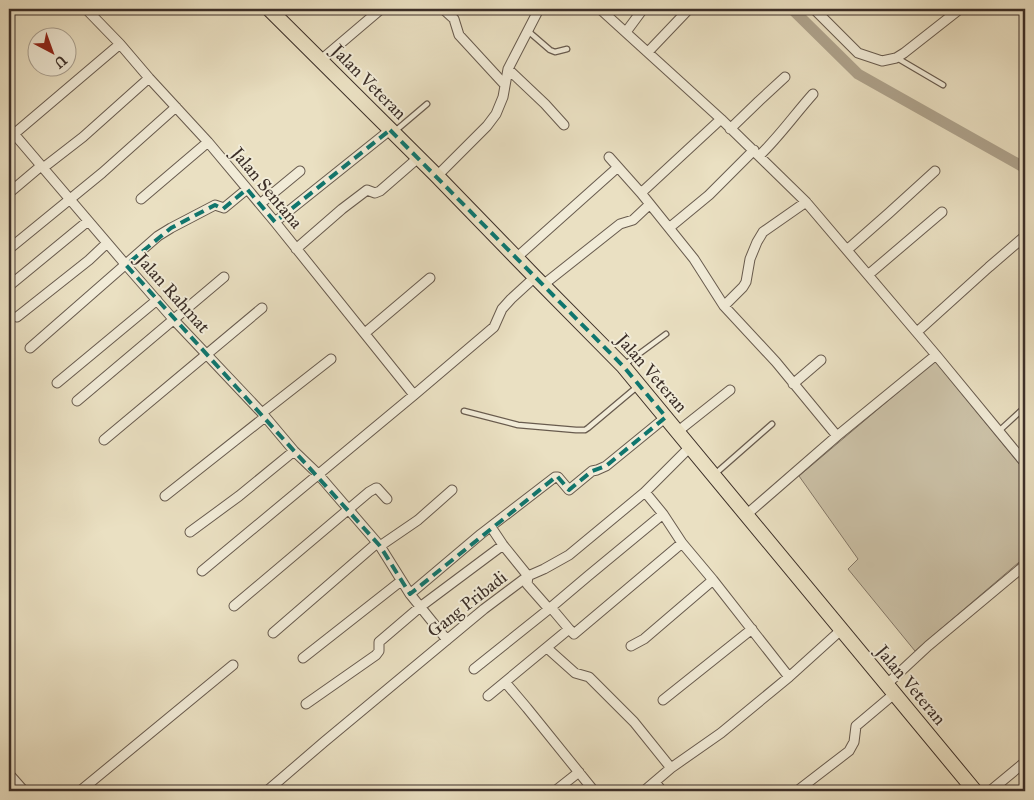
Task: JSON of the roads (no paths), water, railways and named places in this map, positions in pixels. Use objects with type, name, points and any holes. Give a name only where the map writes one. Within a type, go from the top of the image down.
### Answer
[{"type":"main road","name":"Jalan Veteran","points":[[269,9],[322,60],[623,366],[890,689],[970,790]]},
{"type":"street","name":"Jalan Sentana","points":[[86,9],[208,142],[414,395]]},
{"type":"street","points":[[322,60],[380,9]]},
{"type":"street","points":[[443,9],[454,19],[459,34],[505,85]]},
{"type":"street","points":[[437,176],[487,126],[496,114],[503,97],[508,69],[539,9]]},
{"type":"street","points":[[600,9],[720,119],[806,202],[999,431],[1024,458]]},
{"type":"street","points":[[626,32],[644,9]]},
{"type":"street","points":[[648,52],[689,9]]},
{"type":"street","points":[[814,9],[858,53],[882,61],[896,58],[904,53],[960,9]]},
{"type":"street","points":[[11,131],[120,44]]},
{"type":"street","points":[[508,69],[564,125]]},
{"type":"street","points":[[730,129],[785,77]]},
{"type":"street","points":[[9,193],[82,137],[149,78]]},
{"type":"street","points":[[669,228],[756,153],[772,143],[813,94]]},
{"type":"street","points":[[9,249],[102,173],[176,107]]},
{"type":"street","points":[[641,193],[720,119]]},
{"type":"street","name":"Jalan Rahmat","points":[[11,131],[126,266],[264,415],[294,452],[318,474],[379,545],[410,594],[447,640]]},
{"type":"street","points":[[275,222],[392,131]]},
{"type":"street","points":[[141,199],[208,142]]},
{"type":"street","points":[[609,156],[694,259],[724,306],[758,342],[837,436]]},
{"type":"street","points":[[296,249],[367,190],[375,193],[380,191],[418,158]]},
{"type":"street","points":[[516,258],[618,167]]},
{"type":"street","points":[[260,204],[300,171]]},
{"type":"street","points":[[847,250],[935,171]]},
{"type":"street","points":[[30,348],[126,266],[158,236],[215,205],[224,208],[247,189]]},
{"type":"street","points":[[724,306],[746,282],[750,259],[760,236],[806,202]]},
{"type":"street","points":[[202,571],[494,327],[502,309],[511,298],[539,281],[620,224],[633,220],[650,204]]},
{"type":"street","points":[[868,274],[942,212]]},
{"type":"street","points":[[9,286],[88,221]]},
{"type":"street","points":[[917,332],[1025,236]]},
{"type":"street","points":[[17,317],[107,244]]},
{"type":"street","points":[[77,401],[224,277]]},
{"type":"street","points":[[365,333],[430,278]]},
{"type":"street","points":[[57,383],[157,300]]},
{"type":"street","points":[[104,440],[262,308]]},
{"type":"street","points":[[746,515],[837,436],[936,355]]},
{"type":"street","points":[[165,496],[331,359]]},
{"type":"street","points":[[793,384],[821,360]]},
{"type":"street","points":[[677,432],[730,390]]},
{"type":"street","points":[[410,594],[470,543],[556,477],[569,490],[592,471],[606,466],[622,454],[666,417]]},
{"type":"street","name":"Gang Pribadi","points":[[267,791],[484,609],[528,576],[569,555],[645,492],[690,446]]},
{"type":"street","points":[[190,532],[294,452]]},
{"type":"street","points":[[234,606],[376,488],[387,499]]},
{"type":"street","points":[[273,633],[379,545],[418,520],[452,490]]},
{"type":"street","points":[[645,492],[663,514],[682,543],[789,678]]},
{"type":"street","points":[[474,669],[663,514]]},
{"type":"street","points":[[490,527],[528,576],[527,584],[574,634],[682,543]]},
{"type":"street","points":[[306,704],[376,655],[379,651],[379,642],[420,607],[503,545]]},
{"type":"street","points":[[797,791],[849,751],[854,742],[856,726],[928,646],[1025,565]]},
{"type":"street","points":[[631,646],[644,639],[713,580]]},
{"type":"street","points":[[303,658],[401,581]]},
{"type":"street","points":[[488,696],[570,629]]},
{"type":"street","points":[[663,700],[752,629]]},
{"type":"street","points":[[644,791],[671,768],[721,733],[789,678],[841,630]]},
{"type":"street","points":[[547,648],[575,673],[589,676],[634,722],[671,768]]},
{"type":"street","points":[[80,791],[232,665]]},
{"type":"street","points":[[505,682],[594,791]]},
{"type":"street","points":[[990,791],[1025,762]]},
{"type":"street","points":[[555,791],[578,772]]},
{"type":"street","points":[[9,774],[24,791]]},
{"type":"street","points":[[655,782],[662,791]]},
{"type":"lane","points":[[528,31],[554,52],[567,49]]},
{"type":"lane","points":[[896,58],[943,86]]},
{"type":"lane","points":[[392,131],[427,104]]},
{"type":"lane","points":[[623,366],[666,334]]},
{"type":"lane","points":[[464,410],[518,425],[585,430],[639,385]]},
{"type":"lane","points":[[999,431],[1025,407]]},
{"type":"lane","points":[[714,475],[772,424]]},
{"type":"waterway","points":[[792,9],[858,74],[1025,168]]}]
